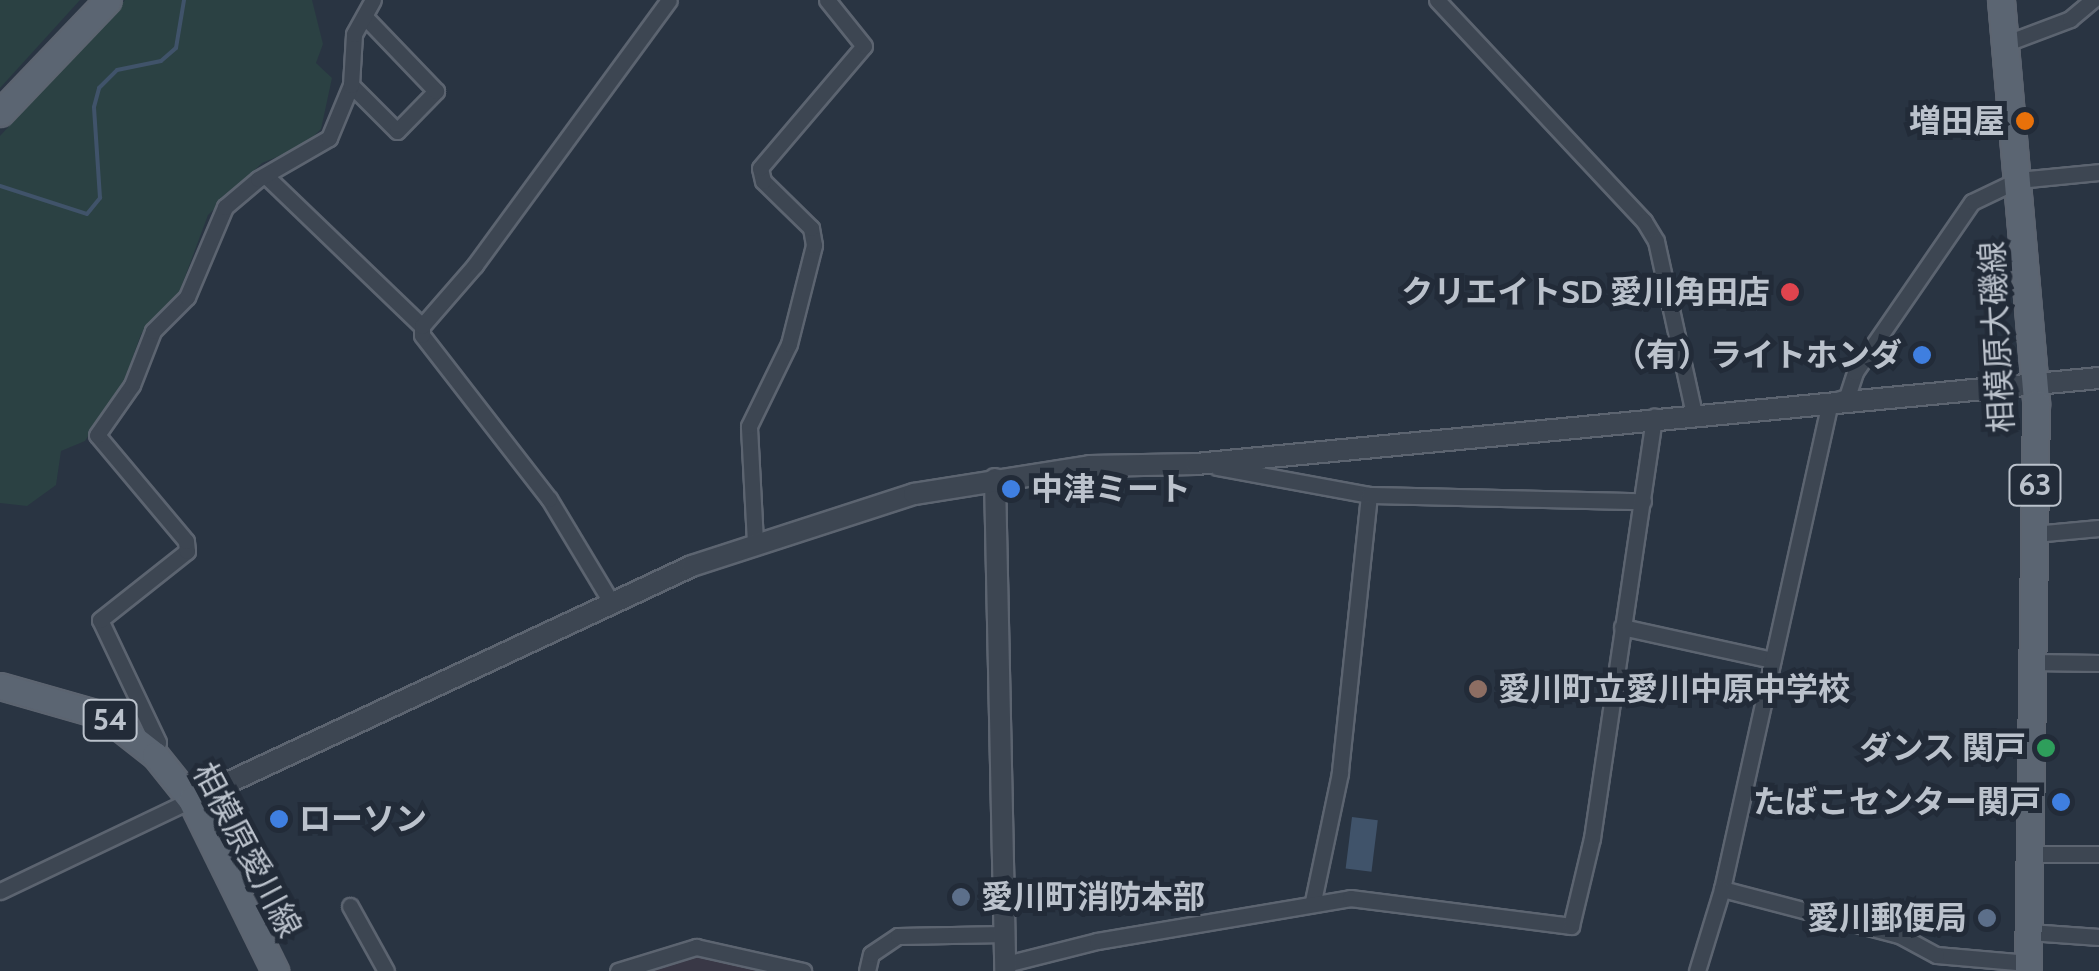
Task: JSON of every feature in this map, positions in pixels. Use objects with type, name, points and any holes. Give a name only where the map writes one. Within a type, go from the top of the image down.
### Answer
[{"type":"main road","points":[[0,112],[108,0]]},
{"type":"main road","name":"相模原大磯線","points":[[2002,0],[2036,385],[2028,967]]},
{"type":"main road","name":"相模原愛川線","points":[[0,686],[105,716],[155,755],[191,800],[275,971]]},
{"type":"street","points":[[155,755],[158,742],[100,620],[186,551],[186,541],[98,435],[132,385],[154,331],[187,297],[225,208],[266,176],[329,138],[351,86],[354,34],[374,0]]},
{"type":"street","points":[[611,602],[550,499],[422,335],[422,326],[475,266],[669,0]]},
{"type":"street","points":[[755,542],[748,426],[789,344],[814,245],[811,228],[763,181],[760,168],[864,46],[826,0]]},
{"type":"street","points":[[1436,0],[1644,221],[1656,242],[1694,414]]},
{"type":"street","points":[[2004,44],[2070,19],[2094,0]]},
{"type":"street","points":[[366,18],[436,85],[397,131]]},
{"type":"street","points":[[351,86],[411,144]]},
{"type":"street","points":[[1830,402],[1846,397],[1854,372],[1972,202],[2018,180],[2099,172]]},
{"type":"street","points":[[266,176],[422,326]]},
{"type":"street","points":[[0,891],[611,602],[755,542],[852,510],[995,479],[1090,466],[1196,464],[1654,417],[2099,378]]},
{"type":"street","points":[[1697,971],[1722,889],[1830,402]]},
{"type":"street","points":[[995,479],[1005,968],[1312,902],[1443,907],[1570,926],[1592,838],[1654,417]]},
{"type":"street","points":[[1196,464],[1369,495],[1643,501]]},
{"type":"street","points":[[1312,902],[1340,773],[1369,495]]},
{"type":"street","points":[[2034,534],[2099,528]]},
{"type":"street","points":[[1622,628],[1772,660]]},
{"type":"street","points":[[2032,662],[2099,663]]},
{"type":"street","points":[[2030,854],[2099,854]]},
{"type":"street","points":[[1722,889],[1899,935],[1936,956],[2028,967]]},
{"type":"street","points":[[350,906],[386,971]]},
{"type":"street","points":[[2029,932],[2099,937]]},
{"type":"street","points":[[867,971],[871,954],[898,936],[1005,934]]},
{"type":"street","points":[[618,971],[696,947],[803,971]]},
{"type":"shaded area","points":[[696,950],[786,971],[629,971]]},
{"type":"green space","points":[[0,0],[80,0],[0,88]]},
{"type":"green space","points":[[125,0],[312,0],[323,44],[316,63],[332,78],[321,129],[304,146],[262,163],[208,215],[179,293],[141,334],[125,379],[85,441],[61,451],[56,485],[27,506],[0,503],[0,136]]},
{"type":"water","points":[[1352,817],[1378,820],[1371,872],[1346,869]]},
{"type":"waterway","points":[[0,186],[87,214],[100,198],[94,107],[99,88],[117,70],[161,61],[176,48],[184,0]]},
{"type":"place","name":"増田屋","points":[[2025,121]]},
{"type":"place","name":"クリエイトSD 愛川角田店","points":[[1790,292]]},
{"type":"place","name":"（有）ライトホンダ","points":[[1922,355]]},
{"type":"place","name":"中津ミート","points":[[1011,489]]},
{"type":"place","name":"愛川町立愛川中原中学校","points":[[1478,689]]},
{"type":"place","name":"ダンス 関戸","points":[[2046,748]]},
{"type":"place","name":"たばこセンター関戸","points":[[2061,802]]},
{"type":"place","name":"ローソン","points":[[279,819]]},
{"type":"place","name":"愛川町消防本部","points":[[961,897]]},
{"type":"place","name":"愛川郵便局","points":[[1987,918]]}]
